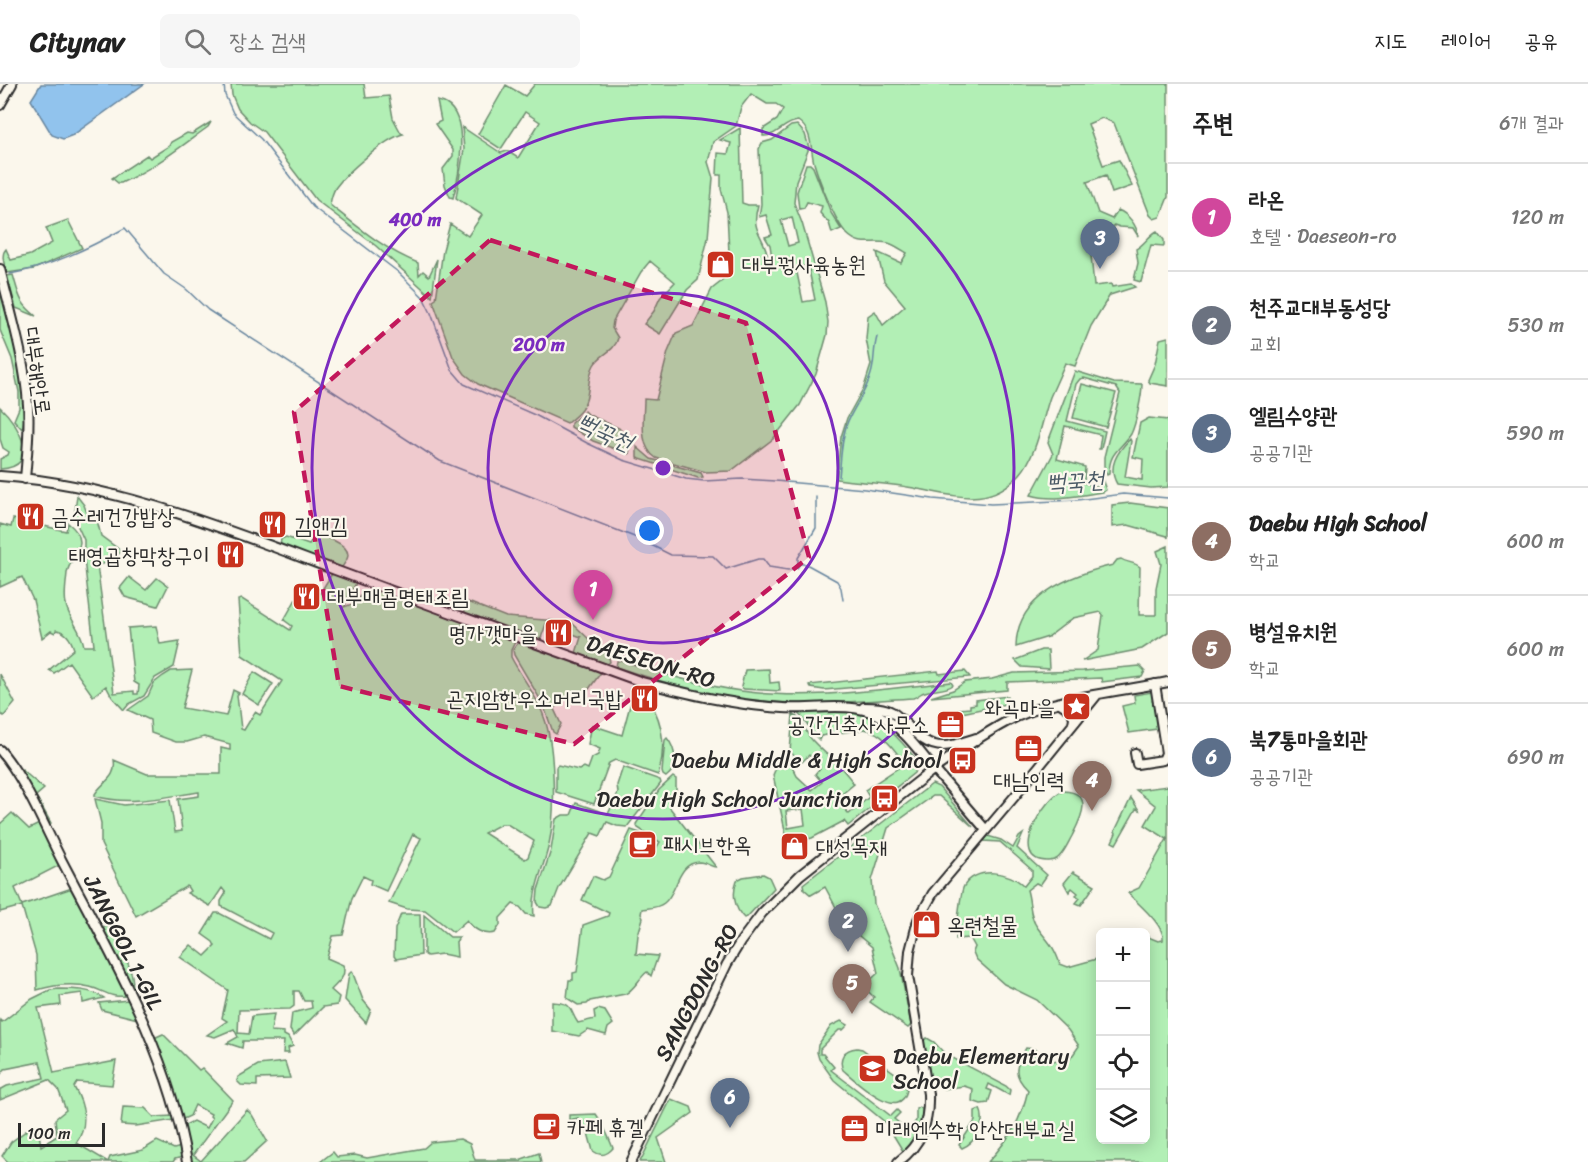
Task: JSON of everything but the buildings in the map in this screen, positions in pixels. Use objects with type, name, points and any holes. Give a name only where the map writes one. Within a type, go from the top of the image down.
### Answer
[{"type":"street","points":[[0,105],[12,84]]},
{"type":"street","name":"대부해안로","points":[[0,269],[24,372],[28,405],[25,478]]},
{"type":"street","name":"DAESEON-RO","points":[[0,476],[25,478],[119,497],[187,517],[642,682],[686,694],[735,704],[783,708],[848,706],[869,711],[891,722],[986,830]]},
{"type":"street","points":[[934,769],[983,736],[1017,717],[1059,703],[1168,682]]},
{"type":"street","points":[[1135,753],[1137,764],[1163,760],[1167,753],[1155,684]]},
{"type":"street","points":[[898,1162],[914,1149],[922,1137],[928,1110],[925,1072],[909,986],[908,961],[918,920],[933,893],[1096,695]]},
{"type":"street","points":[[1059,703],[1065,704],[1072,711],[1074,718],[1072,724]]},
{"type":"street","points":[[848,706],[871,707],[891,712],[923,740],[940,747],[983,736]]},
{"type":"street","name":"JANGGOL 1-GIL","points":[[0,750],[27,794],[147,1028],[166,1081],[187,1162]]},
{"type":"street","name":"SANGDONG-RO","points":[[631,1162],[727,964],[762,913],[805,871],[934,769]]},
{"type":"highlighted area","points":[[490,240],[746,323],[809,557],[574,744],[339,686],[294,412]]},
{"type":"green space","points":[[231,84],[364,84],[366,98],[389,96],[393,118],[403,134],[367,156],[349,173],[335,189],[330,205],[383,245],[418,263],[419,275],[423,271],[429,276],[437,259],[432,297],[376,246],[316,200],[264,132],[238,109],[232,95]]},
{"type":"green space","points":[[535,84],[1168,84],[1168,197],[1160,217],[1154,219],[1150,215],[1114,123],[1102,118],[1088,124],[1103,165],[1119,160],[1132,186],[1112,193],[1106,175],[1087,182],[1098,213],[1112,219],[1118,210],[1122,212],[1134,224],[1138,236],[1133,228],[1114,225],[1110,253],[1091,255],[1094,286],[1111,284],[1112,287],[1131,284],[1135,287],[1110,295],[1091,326],[1075,366],[1065,363],[1050,397],[1031,457],[1020,474],[1009,485],[985,496],[972,497],[898,485],[836,479],[841,437],[847,418],[864,387],[871,365],[866,339],[868,316],[875,311],[883,325],[905,306],[884,281],[877,252],[901,263],[907,253],[885,242],[858,241],[847,234],[837,220],[823,190],[814,163],[810,140],[803,125],[798,121],[793,122],[768,136],[763,136],[763,129],[777,120],[783,109],[776,104],[767,104],[751,94],[741,107],[736,126],[713,142],[708,162],[713,178],[708,238],[698,280],[687,290],[660,334],[644,324],[660,298],[675,282],[650,261],[641,272],[613,321],[612,328],[618,338],[616,343],[594,365],[584,405],[578,414],[567,423],[478,384],[465,374],[453,357],[433,301],[436,299],[443,250],[450,224],[468,236],[482,215],[456,198],[464,149],[462,127],[501,153],[507,151],[518,158],[540,122],[525,112],[501,149],[478,134],[506,85],[525,96]]},
{"type":"green space","points":[[437,101],[446,104],[458,121],[461,148],[453,198],[450,197],[445,185],[443,169],[453,156],[453,150],[435,124],[441,121]]},
{"type":"green space","points":[[211,122],[208,127],[144,171],[121,183],[112,178],[147,155],[150,158],[169,146],[171,142],[187,133],[192,134]]},
{"type":"green space","points":[[797,125],[805,134],[809,148],[796,181],[794,203],[825,302],[828,322],[827,335],[816,374],[800,405],[773,439],[731,471],[706,472],[656,458],[650,453],[644,439],[644,399],[656,400],[668,352],[676,333],[693,326],[712,289],[722,281],[726,272],[729,253],[727,212],[721,189],[721,175],[717,175],[718,153],[728,154],[731,143],[720,140],[740,128],[742,203],[758,205],[757,227],[768,258],[772,258],[770,245],[765,237],[772,235],[766,215],[759,217],[761,204],[759,149],[762,143],[772,140],[791,126]],"holes":[[[792,217],[798,243],[788,246],[781,220]],[[808,265],[815,300],[803,302],[796,268]]]},
{"type":"green space","points":[[806,164],[813,167],[831,213],[841,229],[832,233],[829,223],[820,213],[822,206],[807,202],[804,208],[799,209],[797,192]]},
{"type":"green space","points":[[68,220],[82,248],[34,269],[7,273],[3,257],[6,249],[11,260],[30,255],[52,243],[46,228]]},
{"type":"green space","points":[[1157,231],[1164,240],[1164,246],[1151,245],[1141,282],[1134,280],[1138,263],[1136,249]]},
{"type":"green space","points":[[13,275],[23,303],[36,316],[16,308],[7,276]]},
{"type":"green space","points":[[0,284],[22,379],[24,416],[22,429],[14,420],[19,408],[19,392],[12,359],[0,330]]},
{"type":"green space","points":[[1168,337],[1168,386],[1150,383],[1148,380],[1155,364],[1160,339]]},
{"type":"green space","points":[[1075,371],[1114,383],[1142,384],[1133,429],[1113,456],[1107,475],[1104,457],[1120,393],[1116,387],[1084,378],[1080,379],[1076,384],[1067,421],[1105,431],[1101,449],[1099,449],[1101,435],[1065,426],[1057,459],[1085,467],[1084,483],[1099,487],[1102,479],[1106,490],[1058,498],[1031,495],[1053,454],[1048,442]]},
{"type":"green space","points":[[1082,384],[1116,393],[1106,427],[1073,418]]},
{"type":"green space","points":[[0,407],[14,423],[23,443],[24,453],[21,461],[13,466],[0,469],[0,459],[9,452],[3,448],[0,439]]},
{"type":"green space","points":[[585,411],[619,428],[631,442],[629,454],[593,441],[571,427],[571,423]]},
{"type":"green space","points":[[1149,418],[1168,420],[1168,487],[1151,488],[1117,484],[1113,466],[1121,449],[1130,439],[1125,477],[1142,480],[1143,459],[1133,457],[1140,423]]},
{"type":"green space","points":[[637,447],[651,459],[701,473],[703,477],[698,478],[637,458]]},
{"type":"green space","points":[[77,496],[84,505],[89,518],[96,516],[101,536],[121,551],[112,562],[97,565],[114,693],[134,691],[134,694],[138,694],[139,685],[134,682],[128,628],[156,626],[160,644],[180,641],[174,667],[155,678],[144,696],[129,704],[124,710],[106,686],[93,696],[69,662],[54,673],[49,670],[74,649],[70,639],[63,632],[56,630],[55,633],[51,631],[42,638],[33,600],[22,577],[0,587],[0,524],[11,527],[13,519],[66,531],[68,523],[76,530],[80,543],[67,573],[66,607],[84,646],[94,646],[84,540],[74,518]]},
{"type":"green space","points":[[1130,503],[1168,508],[1168,538],[1128,525],[1112,527],[1112,505]]},
{"type":"green space","points":[[314,534],[344,547],[348,555],[341,569],[280,546],[281,539],[286,537],[309,545]]},
{"type":"green space","points":[[1168,546],[1168,632],[1142,649],[1082,661],[1098,650],[1103,615],[1101,612],[1073,618],[1048,637],[1016,647],[1018,629],[1025,614],[1035,601],[1063,582],[1113,565],[1121,559],[1140,567],[1139,615],[1156,615],[1156,588],[1161,564],[1157,551]]},
{"type":"green space","points":[[333,572],[357,581],[344,607],[358,602],[360,596],[367,599],[370,594],[381,590],[516,640],[511,650],[511,657],[537,701],[548,730],[552,762],[553,815],[549,844],[534,898],[534,916],[526,914],[520,907],[513,904],[500,918],[500,925],[495,933],[487,934],[479,931],[467,920],[453,932],[425,910],[407,909],[389,903],[421,838],[413,834],[386,891],[370,884],[371,880],[363,876],[352,898],[343,935],[333,936],[327,958],[343,965],[344,969],[341,979],[331,990],[339,997],[337,1005],[323,1007],[294,1036],[290,1030],[292,1013],[312,1008],[311,1001],[304,1001],[299,991],[294,991],[294,1006],[290,1009],[239,1010],[238,1033],[249,1034],[252,1016],[274,1014],[271,1031],[284,1032],[293,1046],[288,1048],[289,1053],[283,1053],[284,1041],[243,1041],[242,1048],[227,1043],[238,1037],[234,1029],[215,1037],[207,1035],[227,1021],[222,1018],[228,990],[180,957],[191,945],[205,956],[215,946],[202,934],[215,913],[269,939],[272,933],[221,906],[226,893],[222,888],[210,906],[187,893],[190,891],[187,886],[136,916],[101,844],[101,823],[95,799],[124,805],[170,800],[175,832],[182,831],[178,799],[199,796],[199,792],[134,800],[108,799],[95,796],[95,794],[111,775],[114,760],[147,774],[221,774],[221,748],[230,750],[230,744],[204,737],[187,742],[176,742],[151,733],[150,720],[128,710],[148,696],[154,683],[171,671],[192,670],[182,708],[226,716],[233,690],[239,693],[237,695],[241,729],[244,730],[255,712],[260,715],[282,681],[242,655],[238,600],[242,599],[290,630],[292,626],[284,620],[296,599],[312,606]],"holes":[[[501,824],[507,824],[534,841],[525,859],[484,833]]]},
{"type":"green space","points":[[129,577],[146,590],[157,578],[168,586],[158,606],[125,597],[120,588]]},
{"type":"green space","points":[[468,602],[506,617],[571,622],[592,642],[608,653],[610,662],[607,664],[576,653],[581,637],[546,624],[540,641],[464,613]]},
{"type":"green space","points":[[519,641],[602,671],[581,700],[569,697],[561,700],[554,709],[561,724],[556,734],[553,732],[543,704],[514,655],[513,650]]},
{"type":"green space","points":[[1041,650],[1048,650],[1049,669],[1022,667],[1015,660]]},
{"type":"green space","points":[[621,660],[725,689],[767,694],[846,693],[951,682],[953,685],[913,698],[817,703],[760,701],[687,688],[616,667],[617,661]]},
{"type":"green space","points":[[1140,666],[1145,671],[1142,677],[1102,682],[1101,678],[1007,682],[1007,690],[931,697],[953,690],[965,682],[992,679],[1014,673],[1083,671]]},
{"type":"green space","points":[[769,669],[770,683],[779,682],[780,691],[741,687],[745,670]]},
{"type":"green space","points":[[938,671],[939,674],[965,671],[970,677],[824,690],[811,688],[809,685]]},
{"type":"green space","points":[[254,672],[273,684],[259,705],[242,694]]},
{"type":"green space","points":[[0,674],[15,703],[4,716],[0,714]]},
{"type":"green space","points":[[1152,692],[1157,729],[1129,733],[1122,706],[1135,703],[1134,695]]},
{"type":"green space","points":[[639,695],[645,705],[650,702],[661,728],[663,747],[658,775],[615,760],[609,763],[594,804],[556,792],[556,767],[558,765],[579,770],[584,767],[588,769],[592,758],[598,755],[600,749],[588,744],[592,725],[622,735],[632,698]]},
{"type":"green space","points":[[1008,696],[1010,708],[1007,708],[1005,704],[957,714],[959,709],[970,708],[970,705],[976,704],[976,700]]},
{"type":"green space","points":[[836,712],[864,715],[876,720],[887,728],[915,758],[913,760],[916,768],[914,773],[848,826],[844,821],[812,838],[788,844],[773,775],[781,756],[787,756],[797,776],[812,790],[822,782],[815,774],[820,768],[809,755],[802,762],[790,752],[793,714],[800,720],[813,741],[840,766],[854,784],[836,799],[849,814],[869,797],[865,790],[904,764],[897,753],[876,733],[864,729],[821,736],[819,740],[797,713]],"holes":[[[803,809],[805,825],[788,828],[786,811]]]},
{"type":"green space","points":[[667,738],[675,758],[673,769],[666,777],[662,772]]},
{"type":"green space","points":[[623,767],[660,780],[661,783],[627,827],[607,822],[600,836],[592,833],[559,888],[552,906],[540,907],[537,902],[538,890],[551,850],[556,819],[563,815],[571,815],[576,803],[608,814],[618,793],[617,785]]},
{"type":"green space","points":[[21,769],[44,789],[36,796],[51,823],[48,825],[18,770]]},
{"type":"green space","points":[[673,777],[676,779],[676,791],[670,808],[716,867],[699,862],[686,867],[664,903],[657,907],[642,909],[643,918],[636,954],[658,956],[651,976],[647,972],[625,994],[578,1005],[567,998],[569,980],[573,980],[573,973],[577,972],[583,925],[608,916],[609,913],[582,900],[593,876],[603,880],[609,877],[631,830],[640,833],[634,843],[647,852],[650,848],[655,850],[660,842],[638,828],[636,824],[659,790]]},
{"type":"green space","points":[[932,784],[939,787],[973,827],[939,796],[933,796],[888,828],[872,880],[874,904],[900,968],[911,1025],[908,1028],[870,1002],[874,997],[863,987],[878,973],[872,947],[859,936],[853,923],[846,926],[825,887],[811,895],[804,889],[803,884]]},
{"type":"green space","points":[[1168,786],[1168,1162],[988,1162],[1013,1129],[1022,1111],[1028,1090],[1019,1079],[1017,1070],[1019,1060],[1026,1048],[1034,1049],[1051,1061],[1070,1059],[1079,1046],[1068,1030],[1037,1000],[1004,984],[976,959],[973,952],[975,947],[970,938],[956,939],[963,890],[970,880],[977,875],[994,873],[1011,877],[1024,886],[1032,876],[1032,870],[1000,842],[984,841],[988,836],[1001,840],[1013,848],[1023,834],[1017,848],[1047,875],[1040,885],[1036,883],[1027,890],[1037,927],[1053,947],[1060,964],[1068,967],[1096,959],[1096,1144],[1150,1144],[1150,938],[1158,941],[1163,940],[1160,928],[1155,921],[1128,893],[1139,888],[1167,839],[1145,825],[1156,806],[1136,790]]},
{"type":"green space","points":[[1063,791],[1079,796],[1082,801],[1083,808],[1079,822],[1065,850],[1058,858],[1047,861],[1035,858],[1030,851],[1029,840],[1033,828],[1047,804],[1055,795]]},
{"type":"green space","points":[[1131,798],[1139,810],[1136,809],[1116,844],[1112,842],[1115,831]]},
{"type":"green space","points":[[12,813],[29,829],[39,824],[60,865],[15,888],[22,905],[72,888],[127,996],[111,995],[77,985],[37,990],[36,955],[22,906],[0,912],[0,824]]},
{"type":"green space","points":[[1073,872],[1095,885],[1081,905],[1076,903],[1080,898],[1076,895],[1078,893],[1072,888],[1069,892],[1064,883]]},
{"type":"green space","points":[[763,874],[769,877],[774,888],[744,918],[735,900],[737,880]]},
{"type":"green space","points":[[401,914],[420,914],[421,955],[396,959],[394,956],[395,929]]},
{"type":"green space","points":[[424,915],[450,937],[459,937],[456,942],[457,957],[424,954]]},
{"type":"green space","points":[[99,926],[117,928],[132,976],[134,992]]},
{"type":"green space","points":[[352,971],[363,1000],[371,1010],[366,1023],[345,1000],[349,974]]},
{"type":"green space","points":[[50,990],[88,991],[104,998],[83,1003],[82,993],[60,996],[61,1005],[38,1008],[54,1073],[116,1061],[112,1085],[77,1082],[74,1087],[84,1115],[83,1129],[76,1143],[108,1162],[8,1162],[2,1156],[11,1142],[34,1125],[38,1127],[41,1146],[57,1136],[55,1119],[66,1110],[58,1089],[49,1080],[0,1100],[0,1090],[7,1086],[44,1078],[40,1062],[5,1069],[1,1074],[0,1020],[2,1022],[32,999]]},
{"type":"green space","points":[[128,1000],[138,1019],[102,1010],[99,1003]]},
{"type":"green space","points":[[552,1002],[568,1005],[578,1023],[595,1019],[594,1011],[598,1009],[605,1011],[613,1024],[608,1028],[606,1035],[588,1030],[579,1036],[552,1031]]},
{"type":"green space","points":[[841,1021],[848,1025],[843,1030],[839,1030],[820,1049],[820,1054],[823,1054],[834,1067],[831,1070],[891,1116],[897,1110],[900,1113],[894,1119],[908,1130],[916,1121],[916,1109],[922,1108],[922,1120],[918,1132],[903,1151],[886,1123],[834,1080],[819,1059],[818,1045],[831,1026]]},
{"type":"green space","points":[[163,1034],[199,1070],[202,1068],[233,1100],[193,1155],[201,1161],[247,1110],[267,1141],[244,1162],[190,1162],[183,1126],[193,1121],[207,1128],[212,1118],[211,1114],[195,1105],[190,1116],[181,1120],[154,1038]]},
{"type":"green space","points":[[927,1038],[945,1054],[1006,1086],[1010,1090],[1009,1095],[989,1084],[987,1089],[992,1091],[988,1103],[981,1104],[972,1101],[973,1089],[964,1086],[944,1089],[941,1079],[930,1077],[923,1041]]},
{"type":"green space","points":[[857,1048],[862,1049],[903,1079],[907,1090],[903,1099],[896,1102],[887,1101],[867,1090],[843,1070],[841,1062],[843,1055]]},
{"type":"green space","points":[[285,1062],[290,1078],[257,1079],[257,1086],[241,1085],[237,1081],[238,1077],[258,1065]]},
{"type":"green space","points":[[671,1099],[691,1107],[693,1113],[658,1138],[666,1162],[640,1162]]},
{"type":"green space","points":[[123,1107],[145,1108],[154,1117],[173,1116],[174,1120],[136,1126],[121,1125]]},
{"type":"green space","points":[[980,1109],[981,1126],[971,1142],[962,1148],[959,1145],[975,1121],[975,1111]]},
{"type":"green space","points":[[596,1114],[613,1148],[604,1154],[593,1151],[587,1129],[580,1130],[578,1118],[569,1120],[569,1115]]},
{"type":"green space","points":[[460,1139],[470,1144],[475,1160],[519,1160],[539,1153],[541,1162],[320,1162],[333,1152],[337,1157],[355,1155],[367,1158],[424,1148],[431,1142]]},
{"type":"green space","points":[[157,1141],[174,1149],[181,1147],[183,1157],[173,1162],[108,1162],[110,1157],[143,1150]]},
{"type":"water","points":[[41,84],[144,84],[73,135],[63,139],[52,135],[31,100]]},
{"type":"waterway","name":"뻑꾹천","points":[[224,84],[225,95],[233,113],[261,139],[313,207],[398,272],[423,297],[452,370],[464,384],[537,416],[623,460],[686,479],[775,481],[991,504],[1077,500],[1123,494],[1168,498]]},
{"type":"waterway","points":[[10,274],[40,267],[69,256],[125,228],[164,274],[186,289],[208,310],[440,461],[637,538],[671,555],[713,556],[726,569],[758,559],[763,559],[769,567],[788,570],[797,568],[800,564],[806,564],[837,581],[843,600]]},
{"type":"waterway","points":[[839,477],[846,428],[869,381],[877,337]]},
{"type":"waterway","points":[[798,566],[798,558],[816,528],[816,497]]},
{"type":"place","name":"대부꿩사육농원","points":[[721,264]]},
{"type":"place","name":"엘림수양관","points":[[1100,269]]},
{"type":"place","name":"금수레건강밥상","points":[[30,516]]},
{"type":"place","name":"김앤김","points":[[273,525]]},
{"type":"place","name":"태영곱창막창구이","points":[[231,555]]},
{"type":"place","name":"대부매콤명태조림","points":[[306,596]]},
{"type":"place","name":"라온","points":[[593,620]]},
{"type":"place","name":"명가갯마을","points":[[558,633]]},
{"type":"place","name":"곤지암한우소머리국밥","points":[[644,698]]},
{"type":"place","name":"와곡마을","points":[[1076,707]]},
{"type":"place","name":"공간건축사사무소","points":[[950,724]]},
{"type":"place","name":"대남인력","points":[[1029,748]]},
{"type":"place","name":"Daebu Middle & High School","points":[[963,760]]},
{"type":"place","name":"Daebu High School Junction","points":[[884,799]]},
{"type":"place","name":"Daebu High School","points":[[1092,811]]},
{"type":"place","name":"패시브한옥","points":[[642,844]]},
{"type":"place","name":"대성목재","points":[[795,846]]},
{"type":"place","name":"옥련철물","points":[[926,925]]},
{"type":"place","name":"천주교대부동성당","points":[[848,952]]},
{"type":"place","name":"병설유치원","points":[[852,1014]]},
{"type":"place","name":"Daebu Elementary School","points":[[872,1069]]},
{"type":"place","name":"카페 휴겔","points":[[546,1127]]},
{"type":"place","name":"북7통마을회관","points":[[730,1128]]},
{"type":"place","name":"미래엔수학 안산대부교실","points":[[854,1129]]}]
